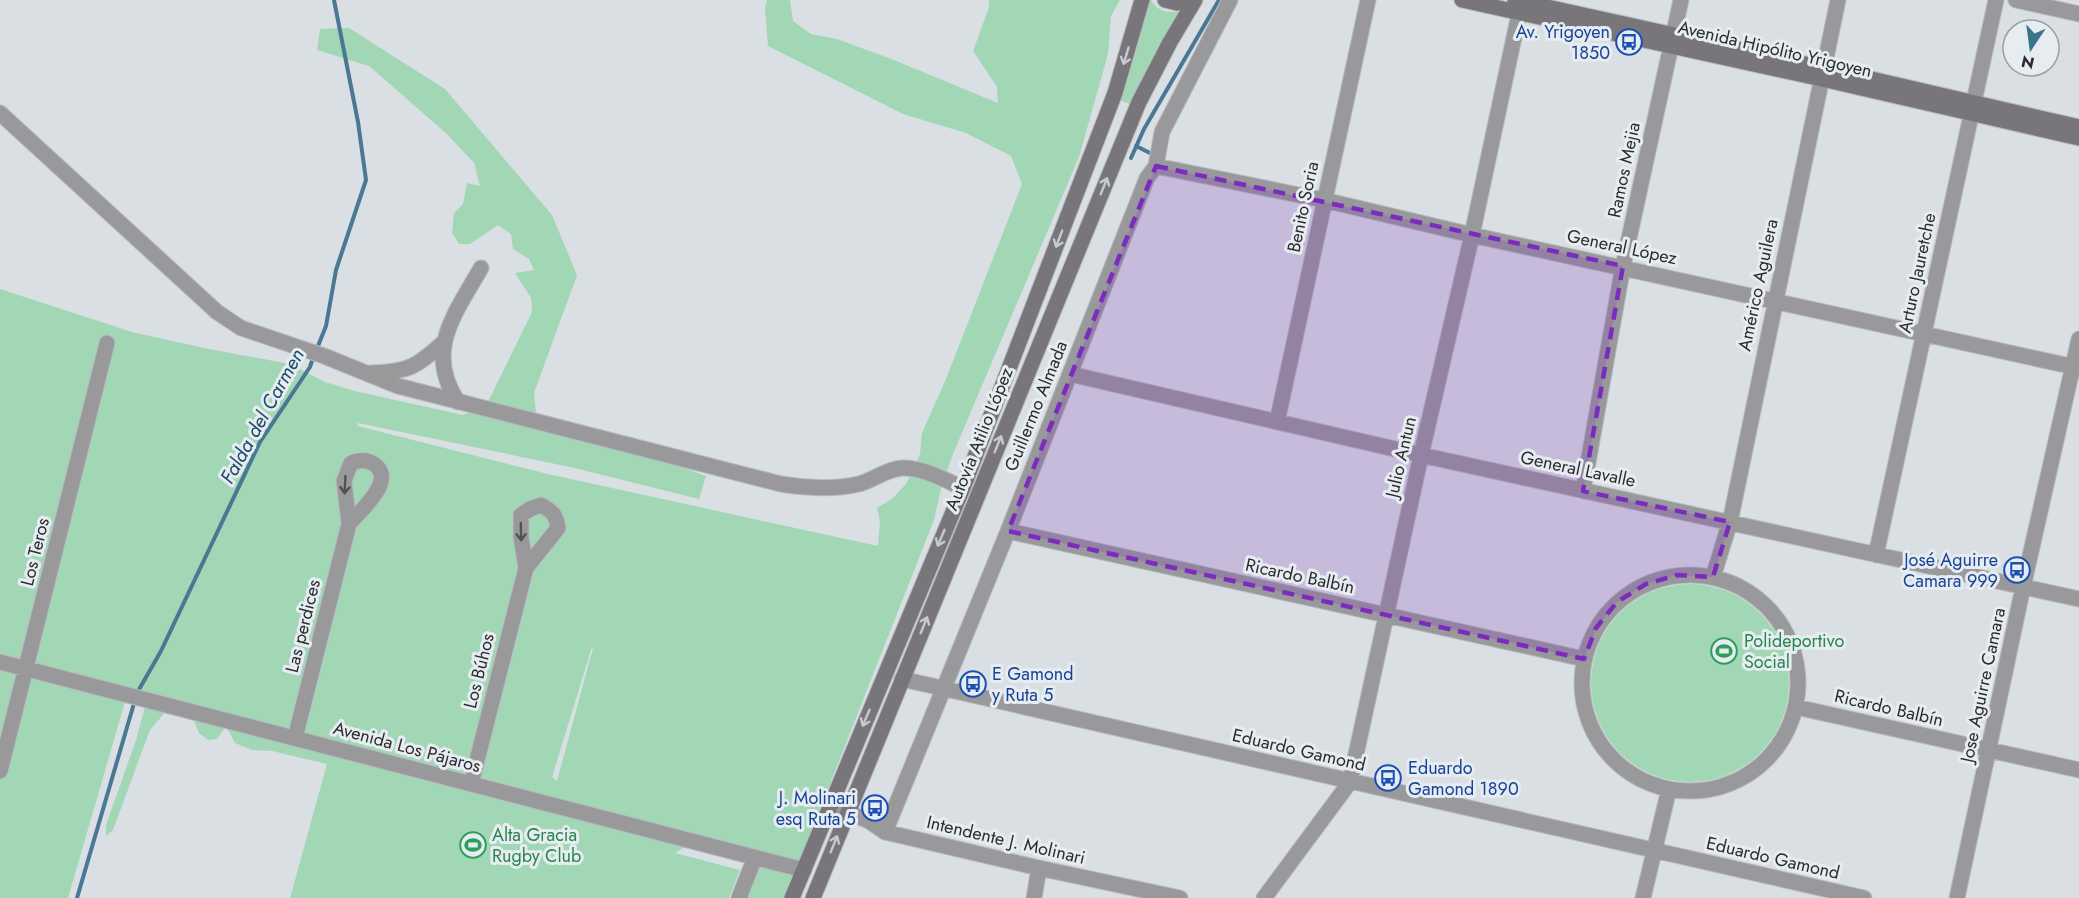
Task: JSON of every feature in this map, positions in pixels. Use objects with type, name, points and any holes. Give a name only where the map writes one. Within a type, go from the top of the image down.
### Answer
[{"type":"main road","name":"Autovía Atilio López","points":[[792,898],[963,488],[1115,93],[1142,0]]},
{"type":"main road","points":[[1165,0],[1177,3],[1193,0]]},
{"type":"main road","name":"Autovía Atilio López","points":[[813,898],[1139,102],[1193,0]]},
{"type":"main road","name":"Avenida Hipólito Yrigoyen","points":[[1462,0],[1519,3],[1973,109],[2079,138]]},
{"type":"main road","name":"Avenida Hipólito Yrigoyen","points":[[1973,109],[2079,127]]},
{"type":"street","name":"Guillermo Almada","points":[[885,832],[1008,531],[1147,178],[1156,166],[1161,132],[1230,0]]},
{"type":"street","name":"Benito Soria","points":[[1277,422],[1368,0]]},
{"type":"street","name":"Ramos Mejia","points":[[1583,490],[1623,266],[1681,0]]},
{"type":"street","name":"Américo Aguilera","points":[[1713,577],[1730,522],[1838,0]]},
{"type":"street","name":"Arturo Jauretche","points":[[1876,555],[1996,0]]},
{"type":"street","points":[[2016,0],[2079,14]]},
{"type":"street","name":"Julio Antun","points":[[1264,898],[1350,782],[1421,455],[1472,235],[1519,3]]},
{"type":"street","points":[[0,113],[217,312],[241,328],[324,356],[398,386],[791,486],[836,488],[860,484],[888,471],[903,468],[924,472],[963,488]]},
{"type":"street","name":"General López","points":[[1156,166],[1324,200],[1472,235],[1623,266],[2076,367]]},
{"type":"street","points":[[458,402],[449,388],[442,368],[442,350],[449,326],[481,268]]},
{"type":"street","name":"Jose Aguirre Camara","points":[[1957,898],[2023,587],[2076,367],[2079,339]]},
{"type":"street","points":[[364,373],[393,372],[411,368],[423,362],[445,340]]},
{"type":"street","name":"Los Teros","points":[[0,771],[107,343]]},
{"type":"street","name":"General Lavalle","points":[[1070,374],[1421,455],[2079,599]]},
{"type":"street","name":"Las perdices","points":[[295,738],[349,524]]},
{"type":"street","name":"Ricardo Balbín","points":[[1008,531],[1584,658]]},
{"type":"street","name":"Los Búhos","points":[[471,784],[526,568]]},
{"type":"street","points":[[1677,575],[1713,577],[1749,592],[1775,615],[1791,644],[1799,675],[1796,707],[1784,738],[1763,764],[1735,782],[1702,791],[1669,789],[1634,776],[1619,765],[1603,748],[1591,729],[1585,711],[1581,692],[1584,658],[1596,628],[1617,602],[1646,584],[1677,575]]},
{"type":"street","name":"Avenida Los Pájaros","points":[[0,662],[804,870]]},
{"type":"street","name":"Eduardo Gamond","points":[[902,679],[1864,898]]},
{"type":"street","name":"Ricardo Balbín","points":[[1796,707],[2079,770]]},
{"type":"street","points":[[1643,898],[1669,789]]},
{"type":"street","name":"Intendente J. Molinari","points":[[830,805],[869,821],[885,832],[1180,898]]},
{"type":"street","points":[[739,898],[755,857]]},
{"type":"street","points":[[1034,898],[1039,868]]},
{"type":"highlighted area","points":[[1156,166],[1623,266],[1583,491],[1730,522],[1713,577],[1677,575],[1646,584],[1617,602],[1596,628],[1584,659],[1008,531]]},
{"type":"green space","points":[[767,0],[790,0],[793,21],[811,34],[837,39],[894,60],[998,103],[997,87],[973,51],[989,7],[989,0],[1120,0],[1111,16],[1108,54],[1079,157],[953,454],[942,485],[934,520],[785,898],[744,898],[760,853],[694,834],[683,848],[675,853],[740,870],[729,898],[290,898],[327,764],[272,751],[252,750],[235,743],[226,726],[217,739],[208,740],[199,733],[193,718],[168,709],[150,730],[113,830],[106,836],[106,825],[136,740],[145,707],[127,695],[68,898],[0,898],[0,289],[132,332],[290,364],[325,382],[355,391],[463,415],[487,404],[532,312],[531,298],[515,273],[534,270],[529,259],[513,249],[511,234],[498,225],[470,244],[459,244],[452,233],[454,213],[463,204],[467,183],[480,186],[474,163],[447,134],[369,66],[317,50],[320,29],[349,28],[445,89],[552,215],[577,275],[534,393],[536,413],[706,476],[699,499],[570,467],[358,423],[358,426],[548,474],[878,546],[880,521],[877,508],[893,498],[906,484],[920,454],[922,433],[946,379],[1022,184],[1011,156],[966,133],[903,114],[768,46],[765,8]],"holes":[[[593,648],[557,781],[552,777]]]},
{"type":"green space","points":[[1147,0],[1151,0],[1164,11],[1181,11],[1132,105],[1120,100],[1131,68]]},
{"type":"green space","points":[[1690,584],[1719,588],[1737,596],[1760,613],[1777,636],[1785,654],[1789,683],[1785,712],[1777,730],[1760,753],[1737,770],[1719,778],[1690,782],[1661,778],[1643,770],[1620,753],[1603,730],[1595,712],[1591,683],[1595,654],[1603,636],[1620,613],[1643,596],[1661,588]]},
{"type":"waterway","name":"Falda del Carmen","points":[[316,351],[326,326],[336,270],[366,180],[358,122],[334,0]]},
{"type":"waterway","points":[[1131,158],[1144,129],[1219,0]]},
{"type":"waterway","points":[[1136,146],[1152,154]]},
{"type":"waterway","name":"Falda del Carmen","points":[[137,693],[161,651],[260,442],[310,367],[313,358]]},
{"type":"waterway","name":"Falda del Carmen","points":[[77,898],[135,700]]},
{"type":"place","name":"Av. Yrigoyen 1850","points":[[1629,42]]},
{"type":"place","name":"José Aguirre Camara 999","points":[[2017,570]]},
{"type":"place","name":"Polideportivo Social","points":[[1724,651]]},
{"type":"place","name":"E Gamond y Ruta 5","points":[[973,684]]},
{"type":"place","name":"Eduardo Gamond 1890","points":[[1388,778]]},
{"type":"place","name":"J. Molinari esq Ruta 5","points":[[875,808]]},
{"type":"place","name":"Alta Gracia Rugby Club","points":[[473,845]]}]
